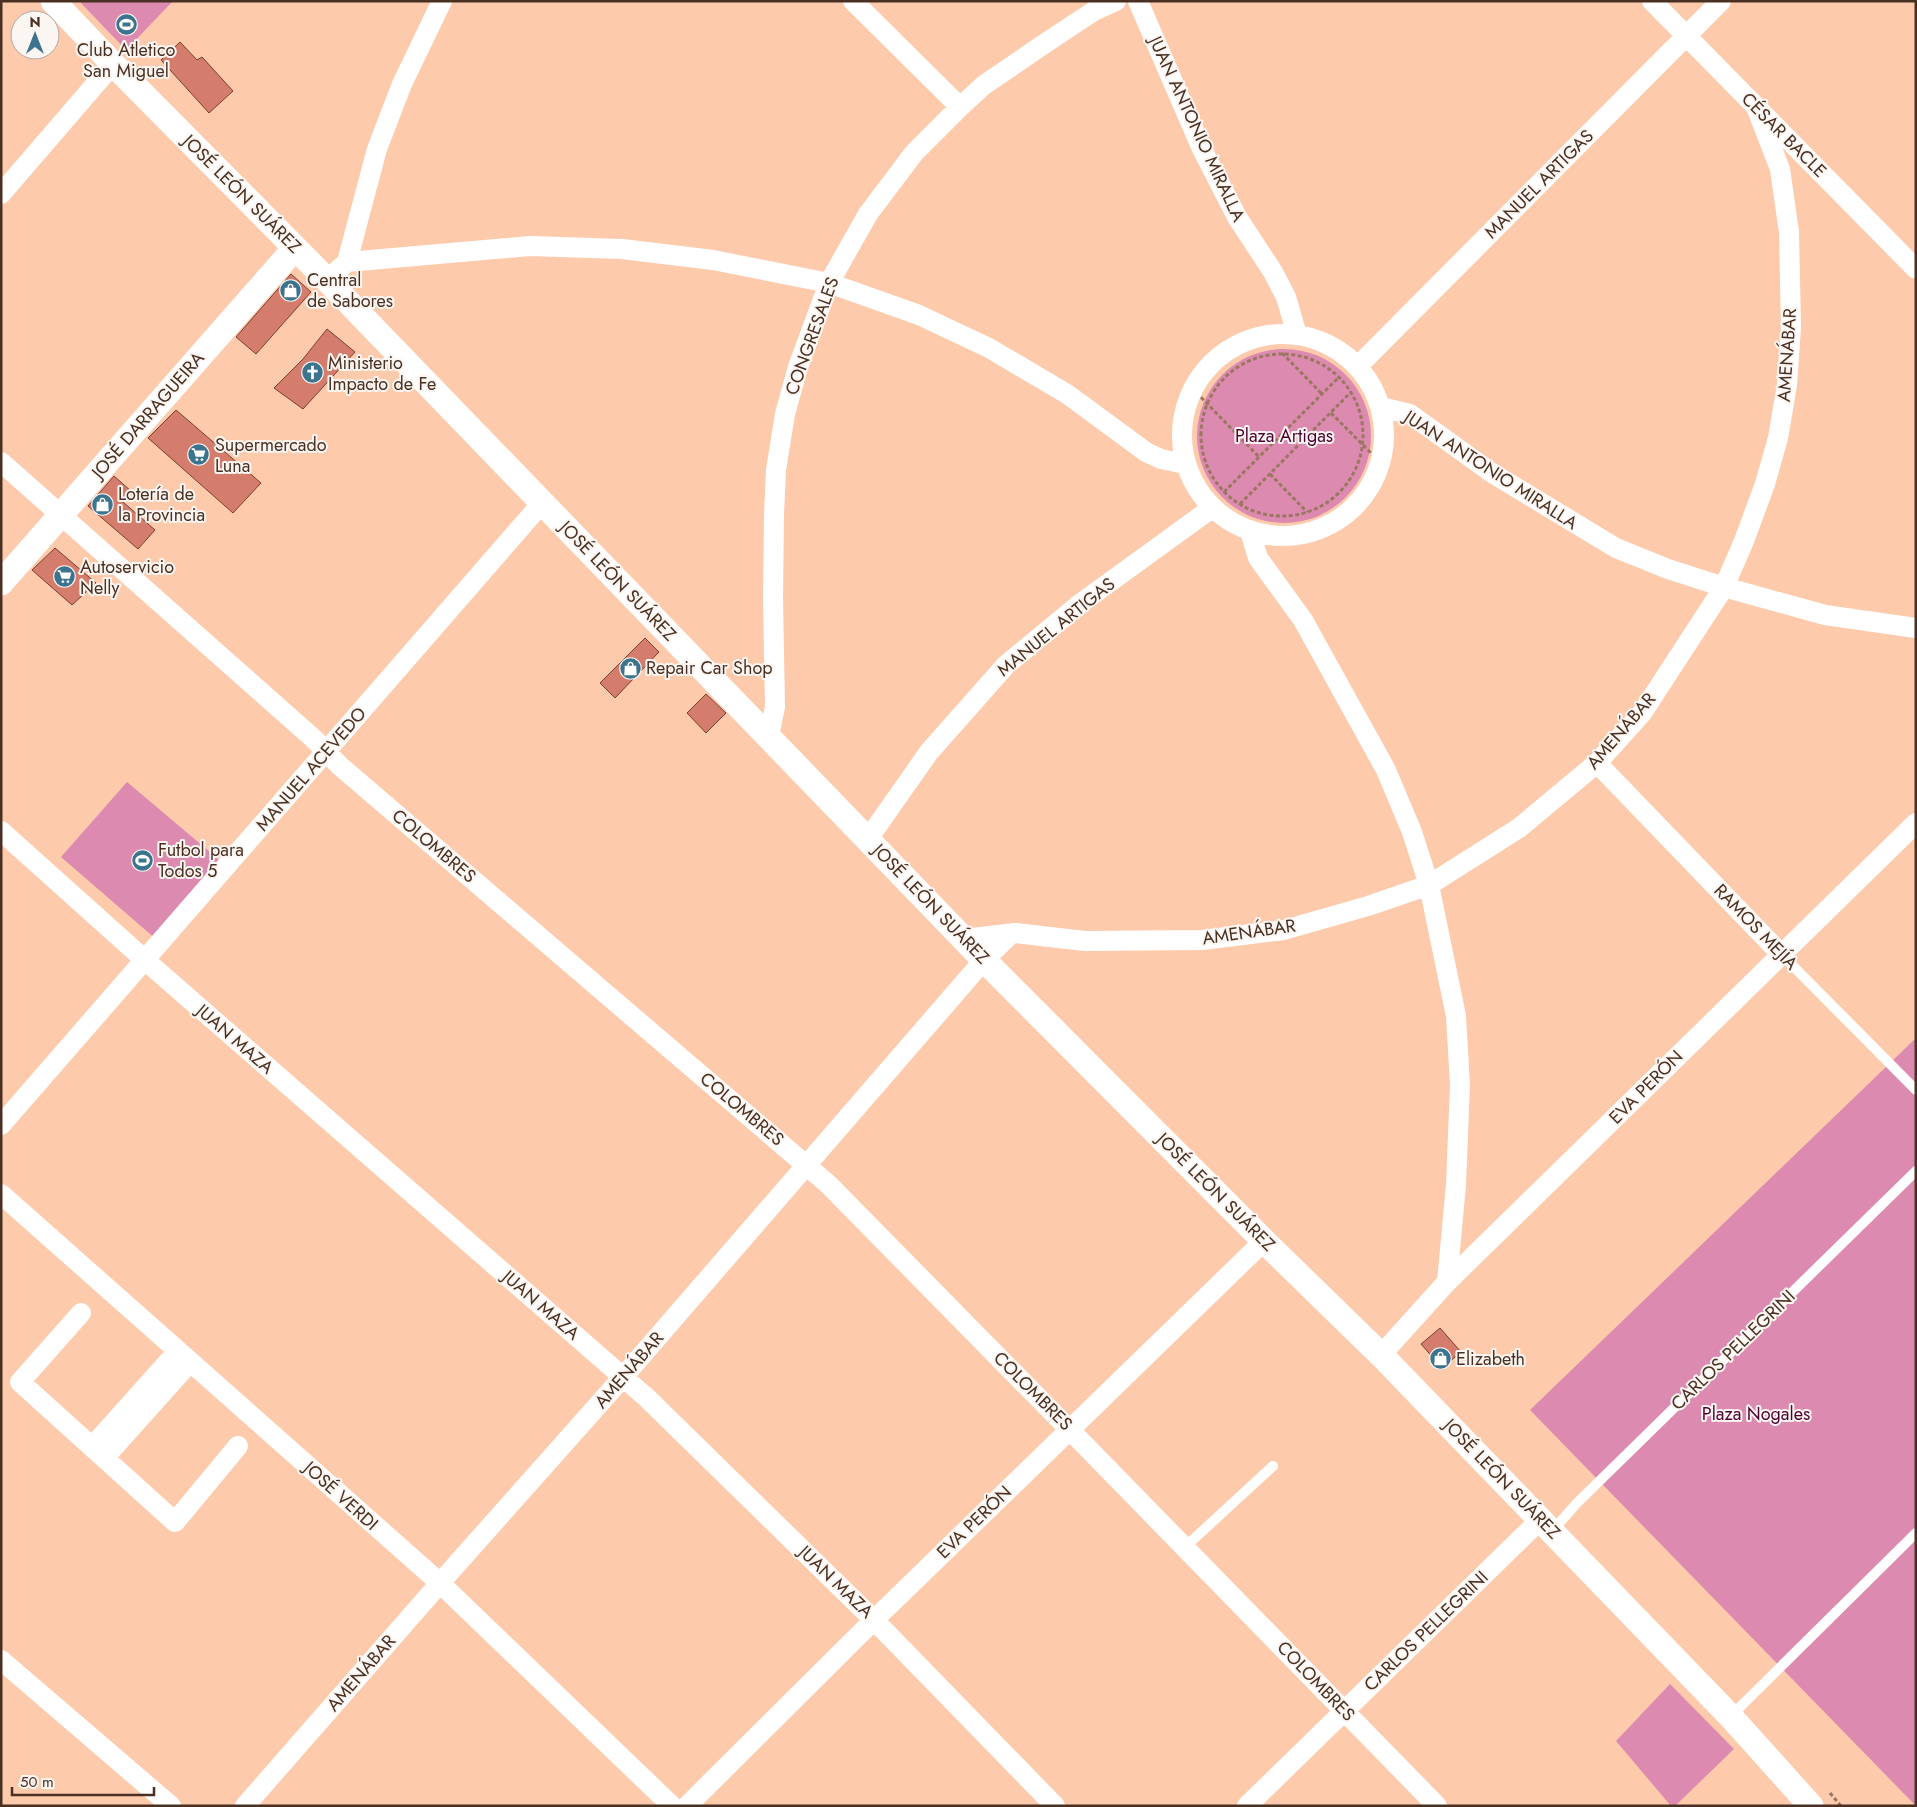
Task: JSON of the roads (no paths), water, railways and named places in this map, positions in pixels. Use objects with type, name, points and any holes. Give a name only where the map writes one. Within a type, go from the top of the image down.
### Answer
[{"type":"street","name":"JOSÉ LEÓN SUÁREZ","points":[[53,1],[327,280],[984,960],[1380,1355],[1546,1525],[1731,1718],[1810,1805]]},
{"type":"street","points":[[327,280],[348,262],[377,149],[402,84],[442,1]]},
{"type":"street","points":[[853,1],[960,107]]},
{"type":"street","name":"CONGRESALES","points":[[769,736],[775,707],[773,598],[776,470],[784,414],[798,367],[829,283],[874,207],[914,153],[960,107],[984,85],[1044,44],[1094,11],[1116,1]]},
{"type":"street","name":"JUAN ANTONIO MIRALLA","points":[[1138,1],[1202,149],[1237,217],[1273,272],[1286,297],[1297,335]]},
{"type":"street","name":"CÉSAR BACLE","points":[[1652,1],[1916,268]]},
{"type":"street","name":"MANUEL ARTIGAS","points":[[1358,366],[1721,1]]},
{"type":"street","points":[[1,194],[113,64]]},
{"type":"street","name":"AMENÁBAR","points":[[964,938],[1012,932],[1085,941],[1202,940],[1284,930],[1368,906],[1429,885],[1519,828],[1597,763],[1642,713],[1724,587],[1744,541],[1765,484],[1778,438],[1787,385],[1790,337],[1789,232],[1780,169],[1756,107]]},
{"type":"street","points":[[348,262],[530,246],[622,249],[713,260],[829,283],[919,315],[989,348],[1067,394],[1146,452],[1161,459],[1185,464]]},
{"type":"street","name":"JOSÉ DARRAGUEIRA","points":[[1,583],[295,248]]},
{"type":"street","points":[[1266,335],[1297,335],[1314,338],[1330,345],[1358,366],[1372,386],[1381,407],[1385,435],[1381,463],[1370,488],[1352,509],[1330,525],[1304,534],[1277,536],[1250,531],[1229,521],[1212,508],[1191,480],[1185,464],[1181,438],[1184,412],[1192,388],[1211,363],[1236,344],[1266,335]]},
{"type":"street","name":"JUAN ANTONIO MIRALLA","points":[[1381,407],[1410,414],[1492,474],[1616,548],[1668,569],[1825,616],[1916,628]]},
{"type":"street","name":"COLOMBRES","points":[[1,462],[314,739],[340,766],[806,1164],[1185,1546],[1437,1806]]},
{"type":"street","name":"MANUEL ACEVEDO","points":[[1,1125],[542,503]]},
{"type":"street","name":"MANUEL ARTIGAS","points":[[868,839],[929,752],[1006,665],[1081,603],[1212,508]]},
{"type":"street","points":[[1250,531],[1258,558],[1303,620],[1386,770],[1412,832],[1429,885],[1456,1016],[1460,1085],[1456,1185],[1447,1282]]},
{"type":"street","name":"RAMOS MEJÍA","points":[[1597,763],[1781,954]]},
{"type":"street","name":"EVA PERÓN","points":[[1380,1355],[1447,1282],[1916,823]]},
{"type":"street","name":"JUAN MAZA","points":[[1,831],[654,1404],[874,1620],[1055,1806]]},
{"type":"street","name":"AMENÁBAR","points":[[245,1806],[440,1583],[624,1377],[984,960],[1012,932]]},
{"type":"street","name":"JOSÉ VERDI","points":[[1,1194],[440,1583],[672,1806]]},
{"type":"street","name":"EVA PERÓN","points":[[687,1806],[874,1620],[1264,1241]]},
{"type":"street","points":[[81,1313],[20,1382],[175,1522],[238,1446]]},
{"type":"street","points":[[98,1452],[184,1356]]},
{"type":"street","name":"CARLOS PELLEGRINI","points":[[1247,1806],[1345,1710],[1546,1525]]},
{"type":"street","points":[[1,1660],[170,1806]]},
{"type":"lane","name":"RAMOS MEJÍA","points":[[1781,954],[1916,1090]]},
{"type":"lane","name":"CARLOS PELLEGRINI","points":[[1546,1525],[1578,1502],[1916,1171]]},
{"type":"lane","points":[[1185,1546],[1273,1466]]},
{"type":"lane","points":[[1731,1718],[1742,1704],[1916,1533]]},
{"type":"place","name":"Club Atletico San Miguel","points":[[126,25]]},
{"type":"place","name":"Central de Sabores","points":[[291,290]]},
{"type":"place","name":"Ministerio Impacto de Fe","points":[[312,373]]},
{"type":"place","name":"Supermercado Luna","points":[[199,455]]},
{"type":"place","name":"Lotería de la Provincia","points":[[102,504]]},
{"type":"place","name":"Autoservicio Nelly","points":[[64,577]]},
{"type":"place","name":"Repair Car Shop","points":[[630,668]]},
{"type":"place","name":"Futbol para Todos 5","points":[[142,860]]},
{"type":"place","name":"Elizabeth","points":[[1440,1359]]},
{"type":"park label","name":"Plaza Artigas","points":[[1284,436]]},
{"type":"park label","name":"Plaza Nogales","points":[[1756,1414]]}]
